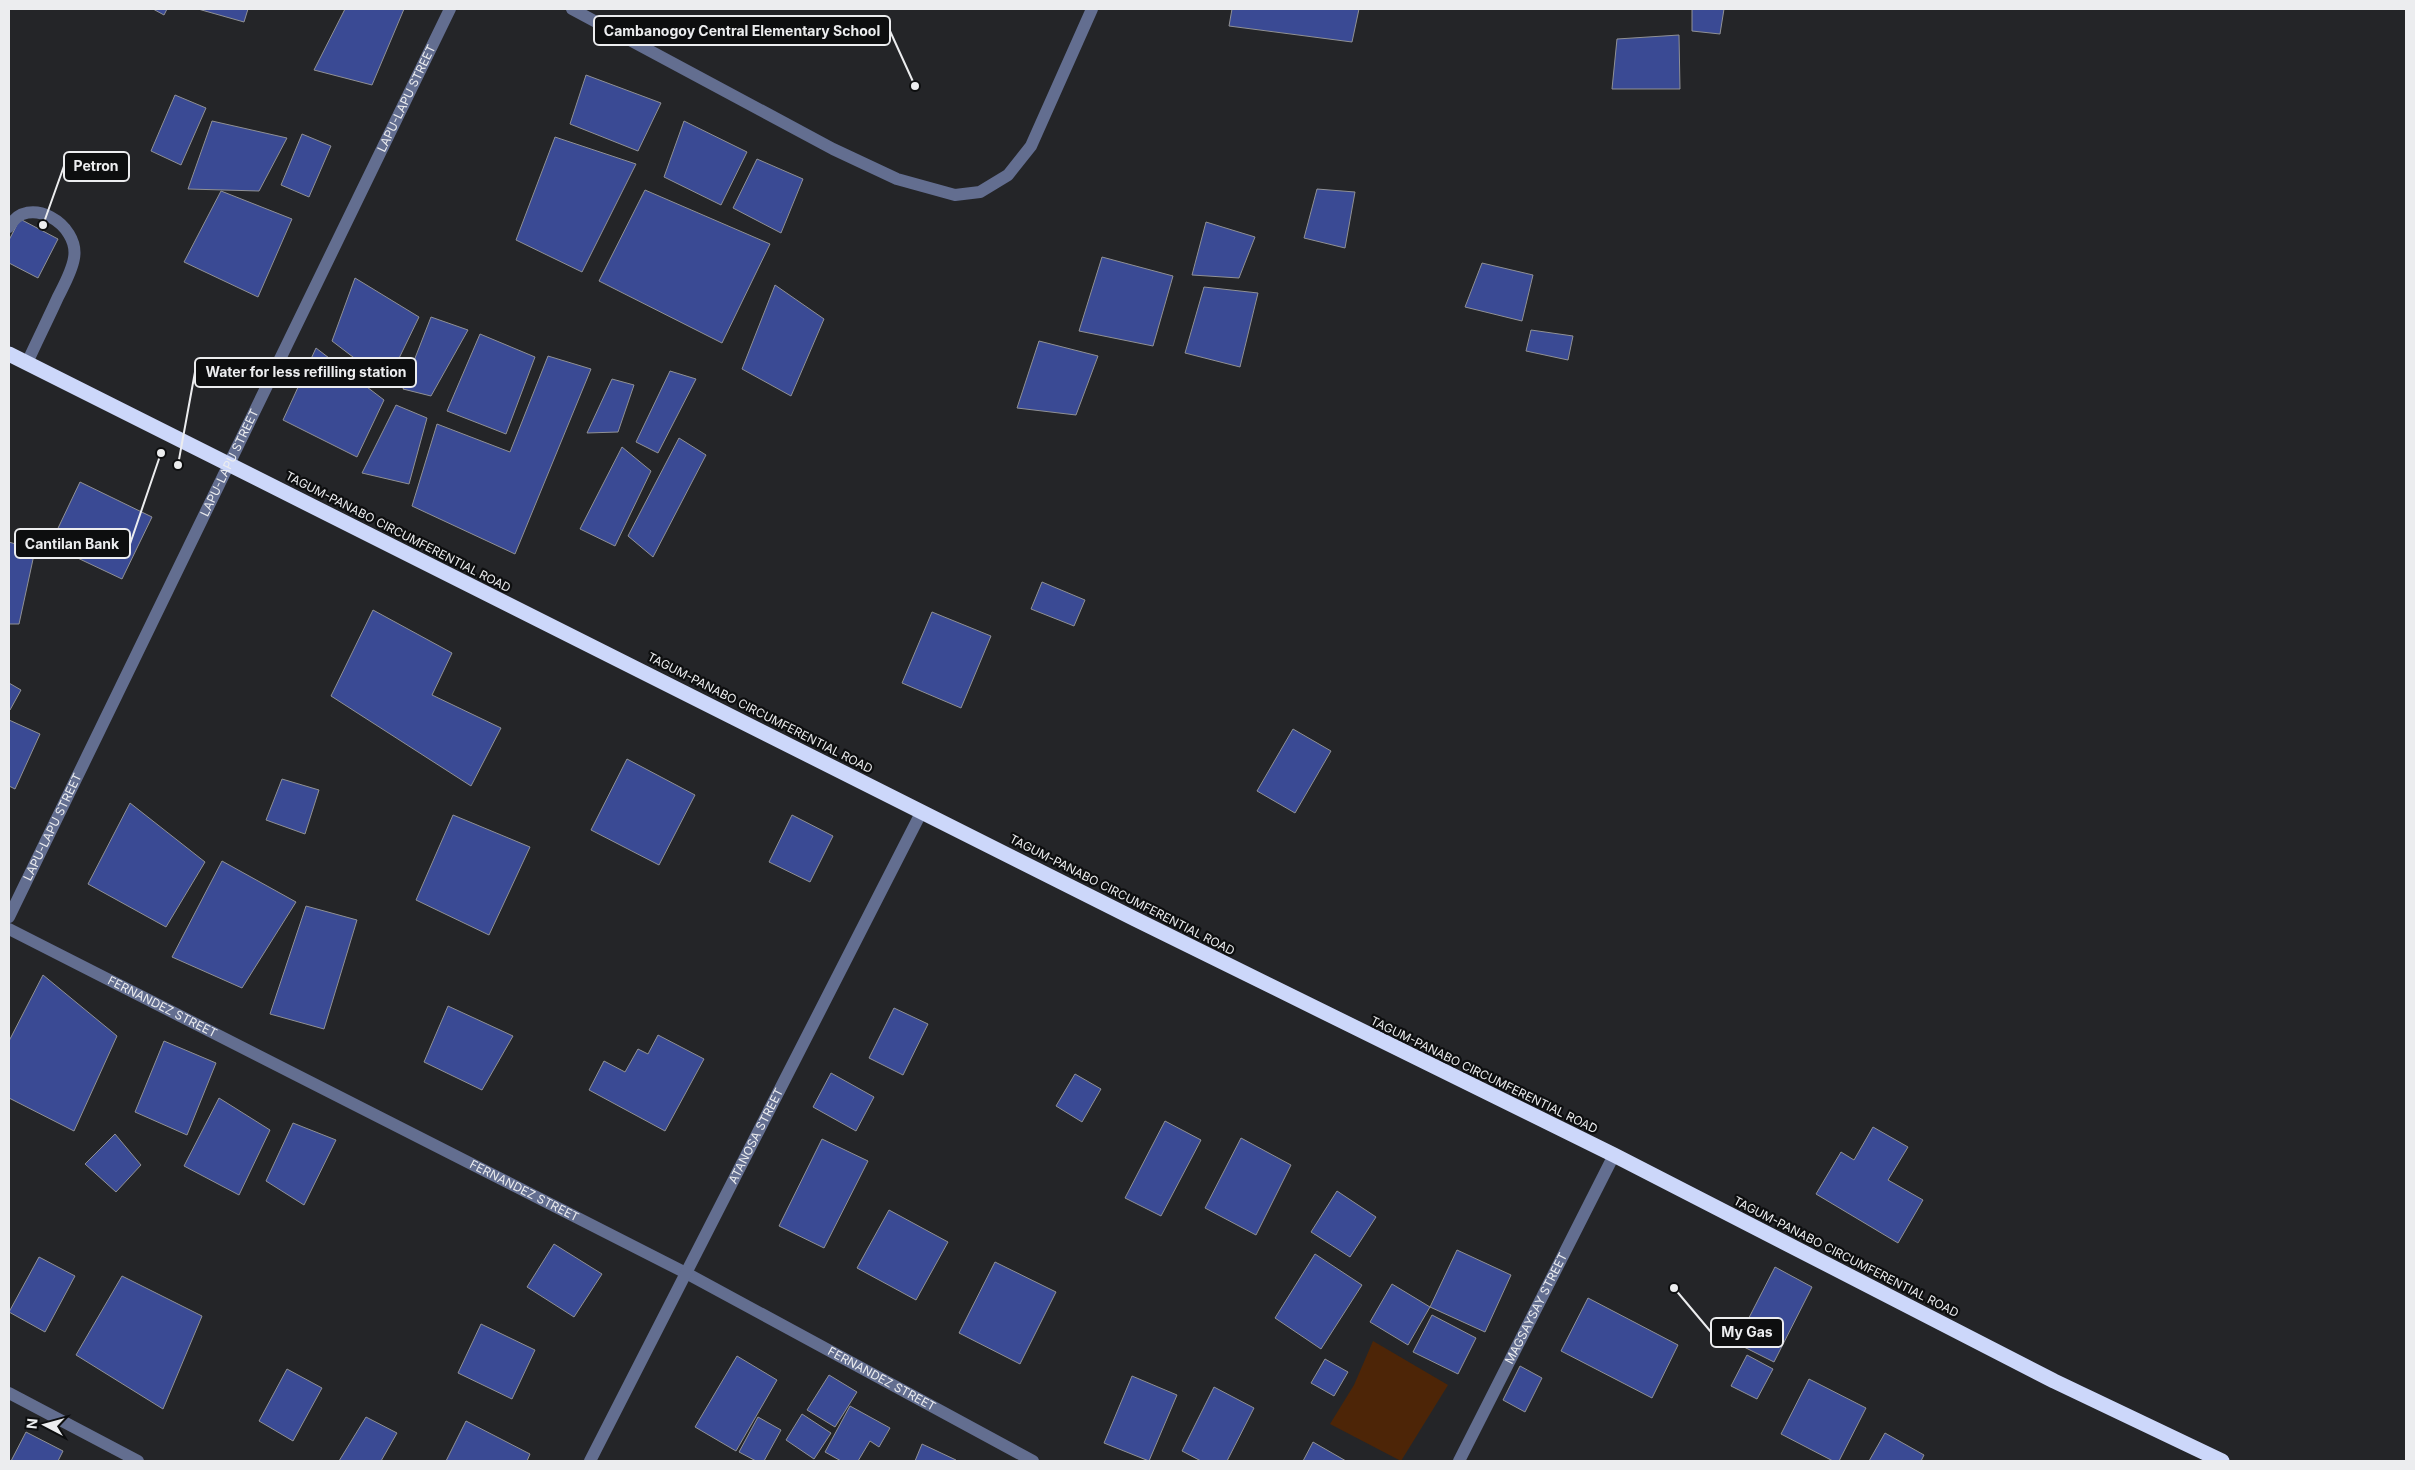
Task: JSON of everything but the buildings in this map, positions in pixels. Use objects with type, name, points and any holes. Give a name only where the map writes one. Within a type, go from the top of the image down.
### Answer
[{"type":"highway","name":"TAGUM-PANABO CIRCUMFERENTIAL ROAD","points":[[9,354],[1135,919],[1614,1155],[2054,1381],[2222,1461]]},
{"type":"street","name":"LAPU-LAPU STREET","points":[[9,917],[450,9]]},
{"type":"street","points":[[572,9],[841,152],[897,179],[955,195],[980,192],[1008,175],[1031,146],[1092,9]]},
{"type":"street","points":[[9,227],[22,214],[35,212],[63,224],[73,240],[75,257],[68,276],[27,363]]},
{"type":"street","name":"ATANOSA STREET","points":[[590,1461],[922,811]]},
{"type":"street","name":"FERNANDEZ STREET","points":[[9,929],[686,1273],[1033,1461]]},
{"type":"street","name":"MAGSAYSAY STREET","points":[[1459,1461],[1614,1155]]},
{"type":"street","points":[[9,1393],[138,1461]]},
{"type":"shaded area","points":[[1373,1341],[1448,1385],[1401,1461],[1330,1424],[1354,1385]]},
{"type":"place","name":"Cambanogoy Central Elementary School","points":[[915,86]]},
{"type":"place","name":"Petron","points":[[43,225]]},
{"type":"place","name":"Cantilan Bank","points":[[161,453]]},
{"type":"place","name":"Water for less refilling station","points":[[178,465]]},
{"type":"place","name":"My Gas","points":[[1674,1288]]}]
